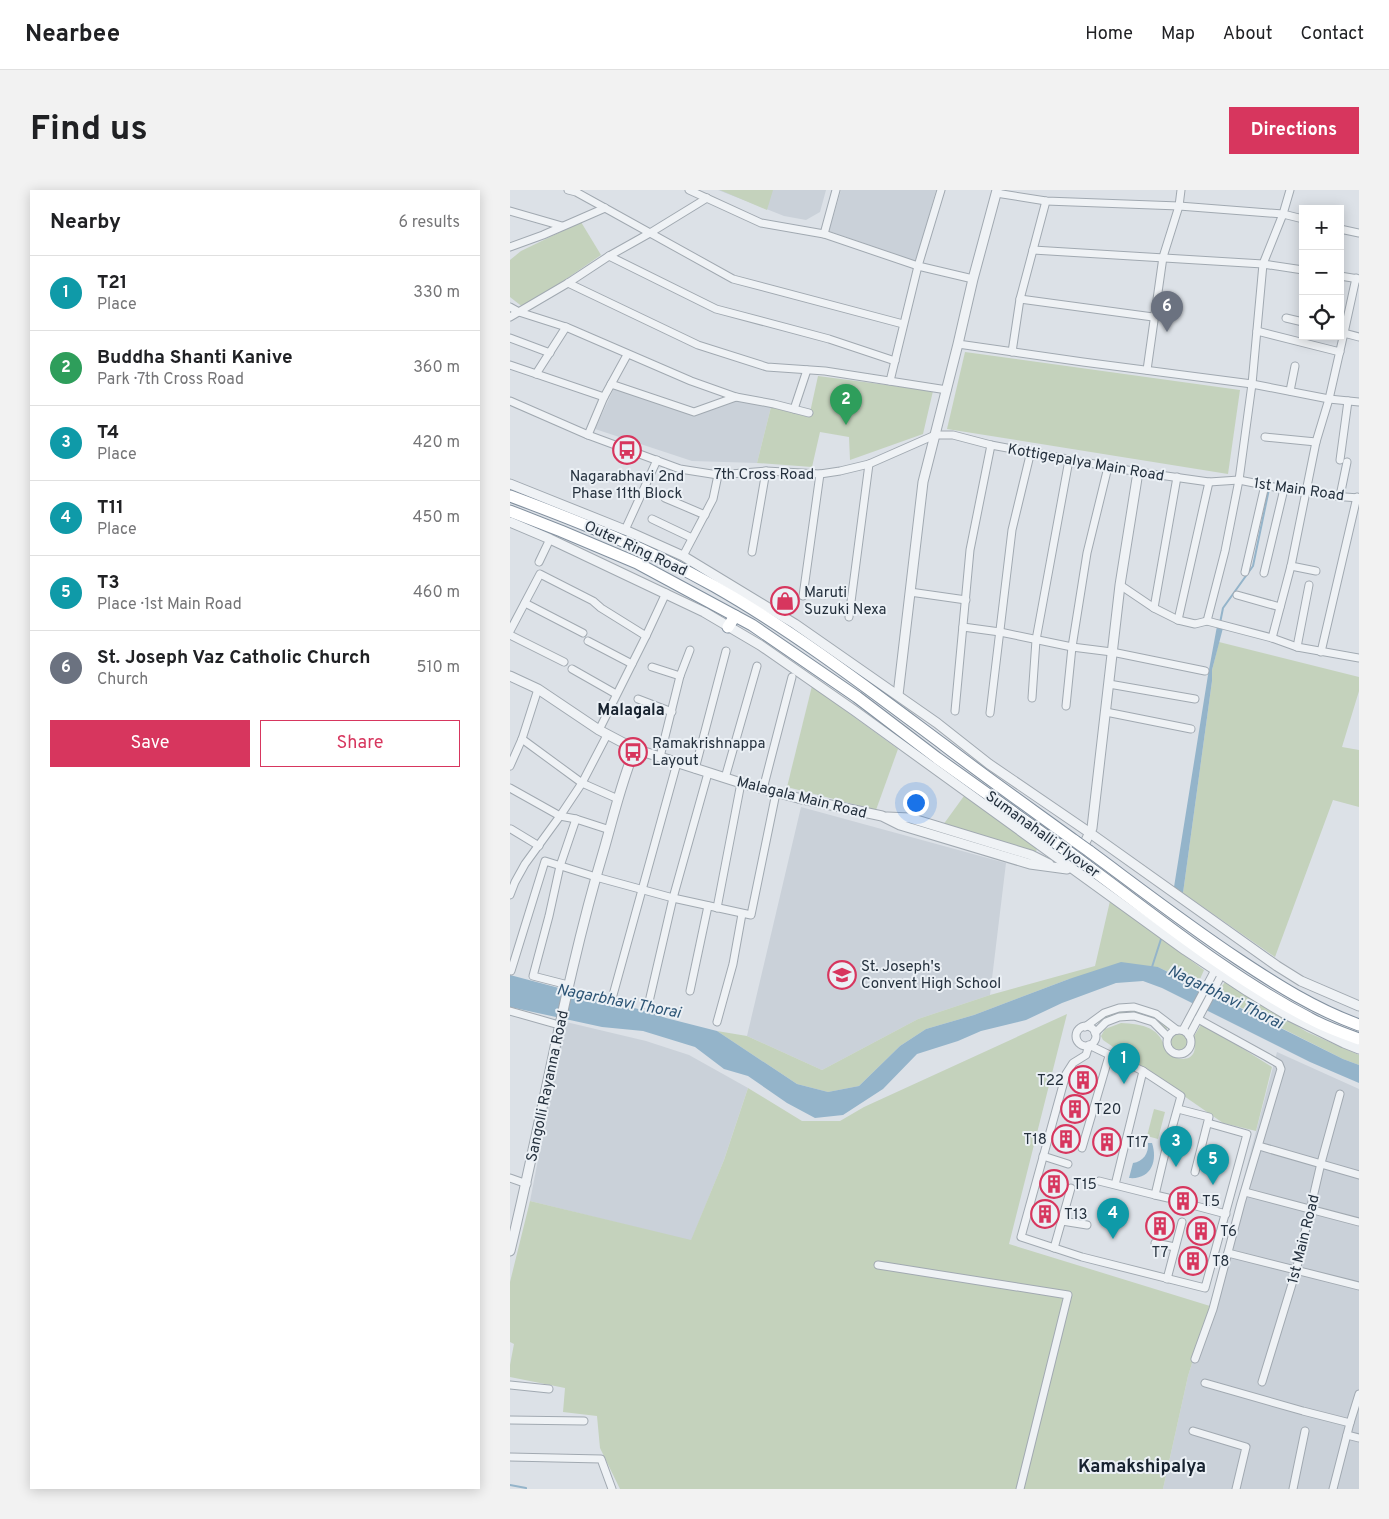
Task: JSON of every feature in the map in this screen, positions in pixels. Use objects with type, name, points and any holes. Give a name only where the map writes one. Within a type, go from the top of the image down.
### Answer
[{"type":"highway","name":"Outer Ring Road","points":[[510,496],[565,516],[643,549],[759,608]]},
{"type":"highway","name":"Outer Ring Road","points":[[510,511],[637,563],[735,616]]},
{"type":"highway","name":"Sumanahalli Flyover","points":[[759,608],[1213,942],[1282,988],[1315,1006],[1359,1024]]},
{"type":"highway","name":"Sumanahalli Flyover","points":[[735,616],[760,630],[827,676],[1206,953],[1254,985],[1311,1019],[1359,1039]]},
{"type":"highway","points":[[728,627],[735,616]]},
{"type":"street","points":[[568,190],[576,192],[606,208],[733,279],[903,324]]},
{"type":"street","points":[[689,190],[761,223],[824,234],[918,266],[972,279]]},
{"type":"street","points":[[824,234],[836,190]]},
{"type":"street","points":[[890,380],[918,266],[941,190]]},
{"type":"street","points":[[1147,370],[1163,257],[1179,206],[1180,190]]},
{"type":"street","points":[[1208,621],[1225,551],[1239,480],[1252,384],[1263,264],[1290,190]]},
{"type":"street","points":[[898,695],[924,482],[972,279],[996,192],[1046,201],[1179,206],[1282,214],[1299,218]]},
{"type":"street","points":[[510,318],[707,198]]},
{"type":"street","points":[[1012,352],[1020,298],[1046,201]]},
{"type":"street","points":[[510,247],[606,208]]},
{"type":"street","points":[[510,211],[562,226]]},
{"type":"street","points":[[1344,230],[1359,233]]},
{"type":"street","points":[[1033,250],[1263,264],[1299,269]]},
{"type":"street","points":[[609,256],[716,309],[829,339],[895,361]]},
{"type":"street","points":[[1344,277],[1357,279],[1344,326]]},
{"type":"street","points":[[568,283],[698,345],[767,367],[890,380],[947,390]]},
{"type":"street","points":[[1020,298],[1153,317]]},
{"type":"street","points":[[510,307],[519,312],[566,327],[691,381],[736,397],[809,413]]},
{"type":"street","points":[[1286,318],[1299,321]]},
{"type":"street","points":[[536,374],[566,327]]},
{"type":"street","points":[[1257,331],[1340,352]]},
{"type":"street","points":[[1344,334],[1359,338]]},
{"type":"street","points":[[510,338],[550,353]]},
{"type":"street","points":[[1272,638],[1291,566],[1316,442],[1329,398],[1341,340]]},
{"type":"street","points":[[958,344],[1252,384],[1359,402]]},
{"type":"street","points":[[588,436],[604,397],[627,354]]},
{"type":"street","points":[[510,366],[604,397]]},
{"type":"street","points":[[1290,391],[1295,366]]},
{"type":"street","points":[[794,409],[807,370]]},
{"type":"street","points":[[611,384],[694,412],[736,397]]},
{"type":"street","points":[[1340,496],[1348,401]]},
{"type":"street","name":"7th Cross Road","points":[[511,402],[588,436],[680,469],[718,475],[766,471],[820,474],[869,464],[935,435]]},
{"type":"street","name":"Kottigepalya Main Road","points":[[935,435],[953,435],[992,445],[1031,451],[1069,460],[1177,478],[1209,482],[1239,480]]},
{"type":"street","points":[[1265,437],[1316,442]]},
{"type":"street","points":[[955,711],[970,550],[992,445]]},
{"type":"street","points":[[990,713],[1012,530],[1031,451]]},
{"type":"street","points":[[625,530],[657,460]]},
{"type":"street","points":[[1032,698],[1036,640],[1069,460]]},
{"type":"street","points":[[849,617],[869,464]]},
{"type":"street","points":[[1066,706],[1072,647],[1087,553],[1108,467]]},
{"type":"street","points":[[752,552],[766,471]]},
{"type":"street","points":[[1070,867],[1092,828],[1120,585],[1138,472]]},
{"type":"street","points":[[803,596],[820,474]]},
{"type":"street","points":[[684,556],[714,499],[718,475]]},
{"type":"street","points":[[1154,608],[1177,478]]},
{"type":"street","name":"1st Main Road","points":[[1239,480],[1284,489],[1306,490],[1358,498]]},
{"type":"street","points":[[1178,620],[1209,482]]},
{"type":"street","points":[[510,484],[684,556],[759,608],[795,624],[898,695],[990,764],[1277,966],[1301,981],[1359,1006]]},
{"type":"street","points":[[1246,572],[1265,485]]},
{"type":"street","points":[[1264,574],[1284,489]]},
{"type":"street","points":[[665,498],[705,516]]},
{"type":"street","points":[[1321,652],[1358,498]]},
{"type":"street","points":[[652,520],[692,538]]},
{"type":"street","points":[[510,522],[704,612],[773,654],[1163,933],[1217,975],[1285,1014],[1359,1049]]},
{"type":"street","points":[[539,562],[550,539]]},
{"type":"street","points":[[1291,566],[1316,571]]},
{"type":"street","points":[[510,631],[540,574],[593,601],[646,636]]},
{"type":"street","points":[[1120,585],[1154,608],[1178,620],[1195,624],[1208,621],[1272,638],[1297,647],[1359,658]]},
{"type":"street","points":[[1297,647],[1310,585]]},
{"type":"street","points":[[910,592],[966,600]]},
{"type":"street","points":[[599,730],[666,593]]},
{"type":"street","points":[[1236,595],[1280,607]]},
{"type":"street","points":[[525,602],[583,634]]},
{"type":"street","points":[[963,628],[1000,632],[1072,647],[1112,652],[1205,670]]},
{"type":"street","points":[[510,635],[564,662]]},
{"type":"street","points":[[588,641],[632,664]]},
{"type":"street","points":[[660,757],[680,676],[690,650]]},
{"type":"street","points":[[695,769],[726,651]]},
{"type":"street","points":[[725,778],[757,666]]},
{"type":"street","points":[[652,667],[680,676]]},
{"type":"street","points":[[572,669],[616,694]]},
{"type":"street","name":"Malagala Main Road","points":[[510,676],[538,688],[599,730],[635,749],[763,789],[882,816],[910,818],[1031,855],[1055,868],[1067,869],[1070,867]]},
{"type":"street","points":[[763,789],[792,677]]},
{"type":"street","points":[[1109,684],[1195,699]]},
{"type":"street","points":[[511,763],[522,738],[538,688]]},
{"type":"street","points":[[638,699],[672,712]]},
{"type":"street","points":[[1106,712],[1191,729]]},
{"type":"street","points":[[510,895],[520,874],[582,783],[608,735]]},
{"type":"street","points":[[522,738],[582,783],[618,799]]},
{"type":"street","name":"Sangolli Rayanna Road","points":[[510,1250],[526,1184],[559,1023],[596,877],[618,799],[635,749]]},
{"type":"street","points":[[612,995],[677,763]]},
{"type":"street","points":[[648,1006],[674,898],[708,773]]},
{"type":"street","points":[[717,908],[741,783]]},
{"type":"street","points":[[510,788],[560,816],[610,830]]},
{"type":"street","points":[[533,855],[545,861],[596,877],[674,898],[751,915],[776,792]]},
{"type":"street","points":[[568,987],[533,976],[560,866],[576,819]]},
{"type":"street","points":[[511,829],[540,846]]},
{"type":"street","points":[[511,971],[545,861]]},
{"type":"street","points":[[690,991],[708,906]]},
{"type":"street","points":[[718,1022],[733,964],[742,914]]},
{"type":"street","points":[[1155,1195],[1181,1096],[1143,1071],[1089,1045],[1080,1044],[1077,1038],[1078,1032],[1104,1012],[1134,1007],[1156,1014],[1180,1030],[1189,1036],[1191,1040],[1190,1048],[1184,1053],[1172,1052],[1167,1046],[1168,1038],[1170,1034],[1180,1030],[1217,975]]},
{"type":"street","points":[[1189,1036],[1199,1018],[1217,975]]},
{"type":"street","points":[[510,1012],[559,1023]]},
{"type":"street","points":[[1168,1038],[1153,1022],[1134,1016],[1119,1017],[1106,1022],[1089,1045],[1086,1056],[1073,1063],[1066,1074],[1021,1237],[1082,1257],[1205,1288],[1247,1134],[1208,1124]]},
{"type":"street","points":[[1195,1359],[1213,1309],[1280,1067],[1267,1057],[1199,1018]]},
{"type":"street","points":[[1085,1026],[1091,1028],[1109,1056]]},
{"type":"street","points":[[1082,1148],[1109,1056]]},
{"type":"street","points":[[1115,1185],[1143,1071]]},
{"type":"street","name":"1st Main Road","points":[[1262,1382],[1296,1271],[1321,1163],[1340,1094]]},
{"type":"street","points":[[1178,1109],[1209,1117],[1195,1172]]},
{"type":"street","points":[[1259,1146],[1359,1175]]},
{"type":"street","points":[[1043,1156],[1068,1164]]},
{"type":"street","points":[[510,1178],[526,1184]]},
{"type":"street","points":[[1099,1180],[1168,1198]]},
{"type":"street","points":[[1054,1248],[1071,1188]]},
{"type":"street","points":[[1245,1192],[1359,1222]]},
{"type":"street","points":[[1196,1206],[1227,1210],[1240,1209]]},
{"type":"street","points":[[1062,1220],[1087,1225]]},
{"type":"street","points":[[1167,1279],[1182,1222]]},
{"type":"street","points":[[1155,1243],[1176,1247]]},
{"type":"street","points":[[1228,1253],[1359,1286]]},
{"type":"street","points":[[878,1265],[1068,1295],[1020,1489]]},
{"type":"street","points":[[1205,1383],[1350,1423]]},
{"type":"street","points":[[510,1385],[548,1389]]},
{"type":"street","points":[[1333,1489],[1359,1394]]},
{"type":"street","points":[[510,1420],[584,1421]]},
{"type":"street","points":[[1193,1431],[1246,1447],[1236,1489]]},
{"type":"street","points":[[1293,1489],[1305,1431]]},
{"type":"street","points":[[1347,1435],[1359,1438]]},
{"type":"street","points":[[510,1457],[601,1459],[612,1489]]},
{"type":"shaded area","points":[[718,190],[826,190],[820,212],[806,220],[784,216]]},
{"type":"shaded area","points":[[841,190],[936,190],[915,261],[829,231]]},
{"type":"shaded area","points":[[614,388],[694,415],[737,400],[771,407],[757,463],[692,461],[595,429]]},
{"type":"shaded area","points":[[801,807],[1006,863],[990,995],[918,1019],[822,1070],[747,1036]]},
{"type":"shaded area","points":[[566,1022],[646,1041],[689,1055],[748,1088],[724,1160],[691,1241],[530,1201]]},
{"type":"shaded area","points":[[1277,1052],[1359,1089],[1359,1489],[1163,1489],[1188,1376],[1210,1306]]},
{"type":"green space","points":[[720,190],[773,190],[767,210]]},
{"type":"green space","points":[[581,222],[601,255],[524,308],[510,297],[510,260],[521,251]]},
{"type":"green space","points":[[965,352],[1240,390],[1228,474],[947,429]]},
{"type":"green space","points":[[818,376],[933,391],[923,434],[850,460],[849,437],[820,432],[812,467],[757,463],[771,407],[809,417]]},
{"type":"green space","points":[[1219,642],[1359,677],[1359,691],[1342,747],[1359,750],[1359,807],[1333,800],[1275,957],[1183,893],[1212,670]]},
{"type":"green space","points":[[812,686],[898,749],[876,810],[787,787]]},
{"type":"green space","points":[[964,796],[1037,848],[1036,852],[943,825]]},
{"type":"green space","points":[[1110,901],[1204,970],[1197,986],[1158,967],[1069,979],[974,1015],[926,1029],[900,1046],[859,1086],[828,1092],[797,1084],[717,1031],[747,1036],[822,1070],[918,1019],[990,995],[1095,966]]},
{"type":"green space","points":[[1225,982],[1307,1032],[1359,1055],[1359,1065],[1343,1059],[1216,995]]},
{"type":"green space","points":[[1120,1010],[1146,1014],[1168,1027],[1166,1030],[1156,1021],[1147,1017],[1126,1013],[1111,1016],[1098,1023],[1097,1021],[1105,1015]]},
{"type":"green space","points":[[1067,1014],[1009,1244],[1210,1306],[1188,1376],[1163,1489],[620,1489],[600,1448],[597,1416],[563,1412],[565,1388],[510,1377],[514,1344],[510,1342],[510,1282],[530,1201],[691,1240],[724,1160],[748,1088],[802,1121],[840,1121],[864,1107]]},
{"type":"green space","points":[[1121,1023],[1137,1024],[1150,1029],[1160,1037],[1166,1052],[1183,1059],[1192,1056],[1195,1046],[1193,1038],[1202,1023],[1272,1067],[1256,1131],[1223,1123],[1103,1040],[1101,1036],[1105,1029]]},
{"type":"green space","points":[[1176,1034],[1182,1034],[1187,1039],[1185,1048],[1176,1050],[1171,1045],[1171,1039]]},
{"type":"green space","points":[[1154,1109],[1165,1112],[1158,1139],[1147,1136]]},
{"type":"water","points":[[1217,626],[1223,628],[1212,670],[1183,893],[1174,887]]},
{"type":"water","name":"Nagarbhavi Thorai","points":[[1121,962],[1158,967],[1343,1059],[1359,1065],[1359,1083],[1310,1062],[1162,988],[1143,981],[1116,983],[1062,1003],[1026,1020],[981,1031],[958,1041],[917,1054],[883,1089],[843,1115],[815,1118],[787,1103],[748,1076],[724,1069],[695,1047],[643,1031],[602,1027],[510,1007],[510,975],[717,1031],[797,1084],[828,1092],[859,1086],[900,1046],[926,1029],[974,1015],[1069,979]]},
{"type":"water","points":[[1148,1143],[1152,1143],[1154,1150],[1151,1168],[1143,1176],[1129,1178],[1133,1163],[1140,1161],[1145,1156]]},
{"type":"waterway","points":[[1220,623],[1223,608],[1253,566],[1269,489]]},
{"type":"waterway","points":[[1152,967],[1161,939]]},
{"type":"waterway","points":[[510,1485],[526,1489]]},
{"type":"place","name":"St. Joseph Vaz Catholic Church","points":[[1167,332]]},
{"type":"place","name":"Buddha Shanti Kanive","points":[[846,425]]},
{"type":"place","name":"Nagarabhavi 2nd Phase 11th Block","points":[[627,450]]},
{"type":"place","name":"Maruti Suzuki Nexa","points":[[785,601]]},
{"type":"place","name":"Ramakrishnappa Layout","points":[[633,752]]},
{"type":"place","name":"St. Joseph's Convent High School","points":[[842,975]]},
{"type":"place","name":"T22","points":[[1083,1080]]},
{"type":"place","name":"T21","points":[[1124,1084]]},
{"type":"place","name":"T20","points":[[1075,1109]]},
{"type":"place","name":"T18","points":[[1066,1139]]},
{"type":"place","name":"T17","points":[[1107,1142]]},
{"type":"place","name":"T4","points":[[1176,1167]]},
{"type":"place","name":"T15","points":[[1054,1184]]},
{"type":"place","name":"T3","points":[[1213,1185]]},
{"type":"place","name":"T5","points":[[1183,1201]]},
{"type":"place","name":"T13","points":[[1045,1214]]},
{"type":"place","name":"T7","points":[[1160,1226]]},
{"type":"place","name":"T6","points":[[1201,1231]]},
{"type":"place","name":"T11","points":[[1113,1239]]},
{"type":"place","name":"T8","points":[[1193,1261]]},
{"type":"district","name":"Malagala","points":[[631,709]]},
{"type":"district","name":"Kamakshipalya","points":[[1142,1466]]}]
